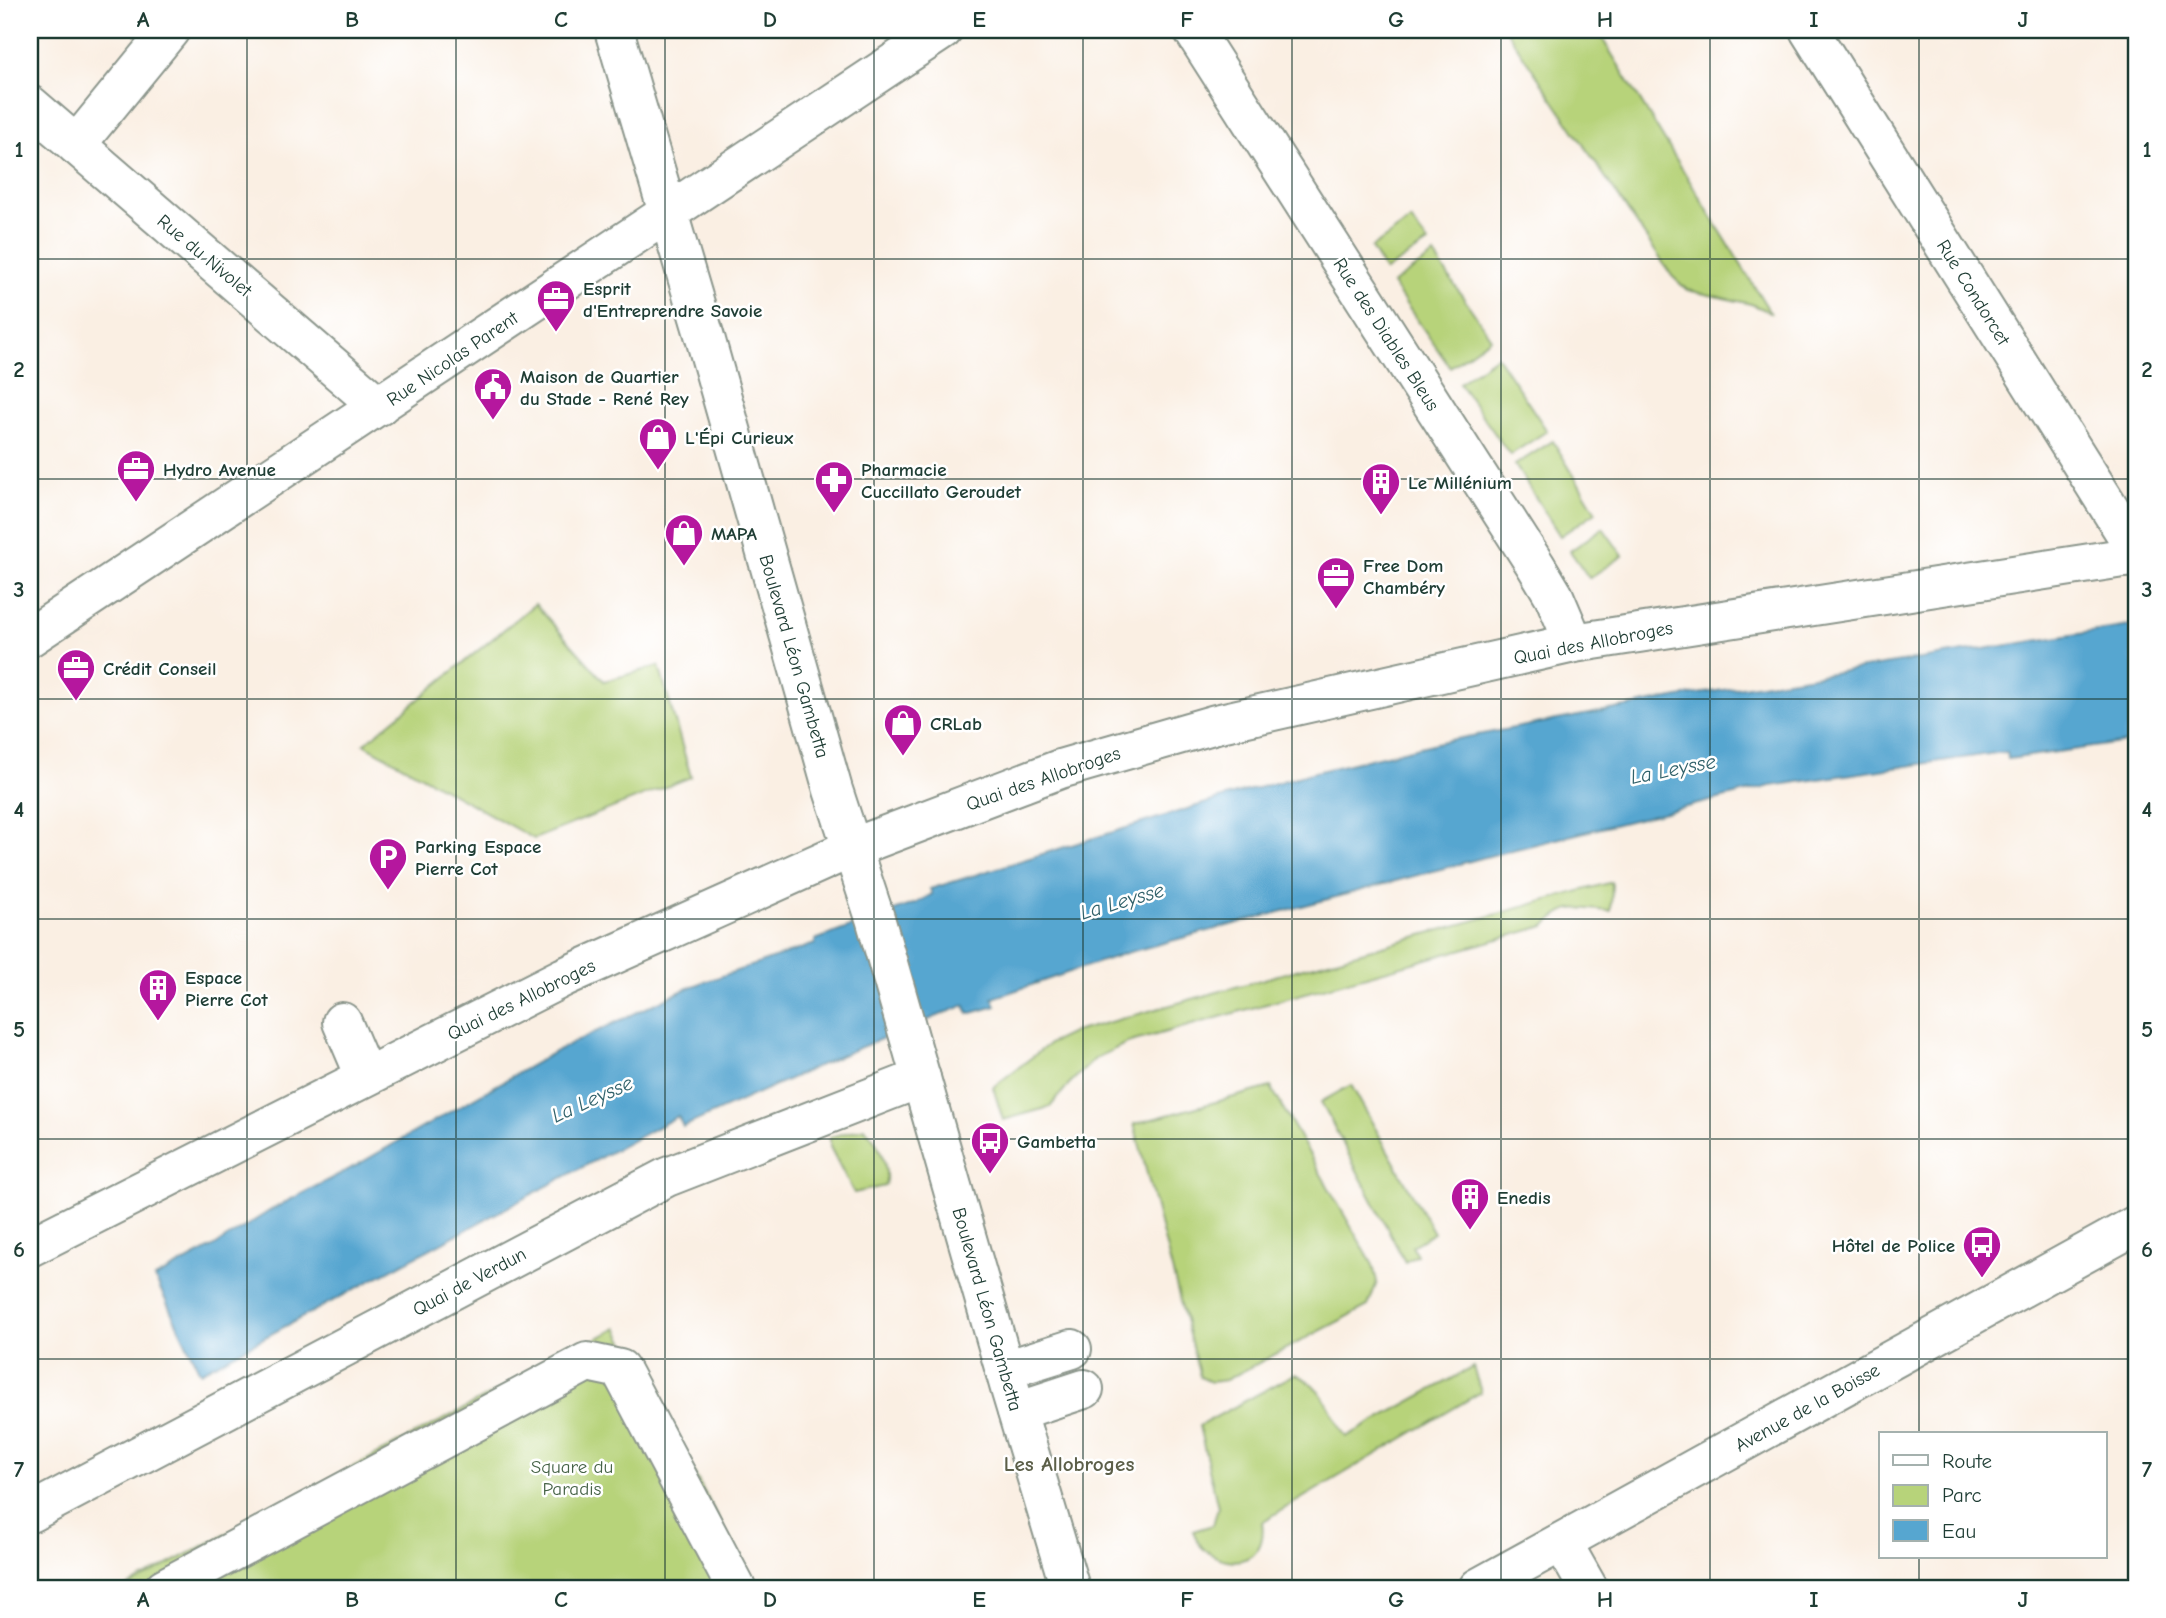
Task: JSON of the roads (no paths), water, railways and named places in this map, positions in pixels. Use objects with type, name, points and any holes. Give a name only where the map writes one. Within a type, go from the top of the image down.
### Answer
[{"type":"main road","points":[[76,145],[170,30]]},
{"type":"main road","name":"Boulevard Léon Gambetta","points":[[614,30],[823,754],[874,918],[1070,1588]]},
{"type":"main road","name":"Rue Nicolas Parent","points":[[30,637],[943,30]]},
{"type":"main road","name":"Rue des Diables Bleus","points":[[1193,30],[1536,566],[1574,643]]},
{"type":"main road","name":"Rue Condorcet","points":[[1809,30],[2127,536],[2131,557]]},
{"type":"main road","name":"Rue du Nivolet","points":[[30,104],[379,406]]},
{"type":"main road","name":"Quai des Allobroges","points":[[30,1247],[564,977],[852,848],[1060,769],[1216,724],[1574,643],[2131,557]]},
{"type":"main road","points":[[342,1022],[365,1076]]},
{"type":"main road","name":"Quai de Verdun","points":[[30,1513],[667,1177],[876,1093],[921,1078]]},
{"type":"main road","name":"Avenue de la Boisse","points":[[1478,1588],[2136,1225]]},
{"type":"main road","points":[[1005,1370],[1072,1349]]},
{"type":"main road","points":[[164,1588],[587,1362],[620,1369],[736,1588]]},
{"type":"main road","points":[[1017,1411],[1084,1389]]},
{"type":"main road","points":[[1562,1542],[1588,1588]]},
{"type":"water","name":"La Leysse","points":[[2136,625],[2136,741],[2008,759],[2007,752],[1996,753],[1771,786],[1508,851],[1126,953],[993,998],[996,1006],[968,1014],[965,1005],[849,1052],[683,1127],[678,1116],[200,1372],[155,1278],[213,1247],[274,1208],[355,1166],[560,1049],[690,987],[815,944],[815,940],[916,903],[932,894],[930,889],[1229,796],[1445,741],[1679,697]]},
{"type":"place","name":"Esprit d'Entreprendre Savoie","points":[[556,333]]},
{"type":"place","name":"Maison de Quartier du Stade - René Rey","points":[[493,421]]},
{"type":"place","name":"L'Épi Curieux","points":[[658,471]]},
{"type":"place","name":"Hydro Avenue","points":[[136,503]]},
{"type":"place","name":"Pharmacie Cuccillato Geroudet","points":[[834,514]]},
{"type":"place","name":"Le Millénium","points":[[1381,516]]},
{"type":"place","name":"MAPA","points":[[684,567]]},
{"type":"place","name":"Free Dom Chambéry","points":[[1336,610]]},
{"type":"place","name":"Crédit Conseil","points":[[76,702]]},
{"type":"place","name":"CRLab","points":[[903,757]]},
{"type":"place","name":"Parking Espace Pierre Cot","points":[[388,891]]},
{"type":"place","name":"Espace Pierre Cot","points":[[158,1022]]},
{"type":"place","name":"Gambetta","points":[[990,1175]]},
{"type":"place","name":"Enedis","points":[[1470,1231]]},
{"type":"place","name":"Hôtel de Police","points":[[1982,1279]]},
{"type":"district","name":"Les Allobroges","points":[[1069,1464]]},
{"type":"park label","name":"Square du Paradis","points":[[572,1477]]}]
